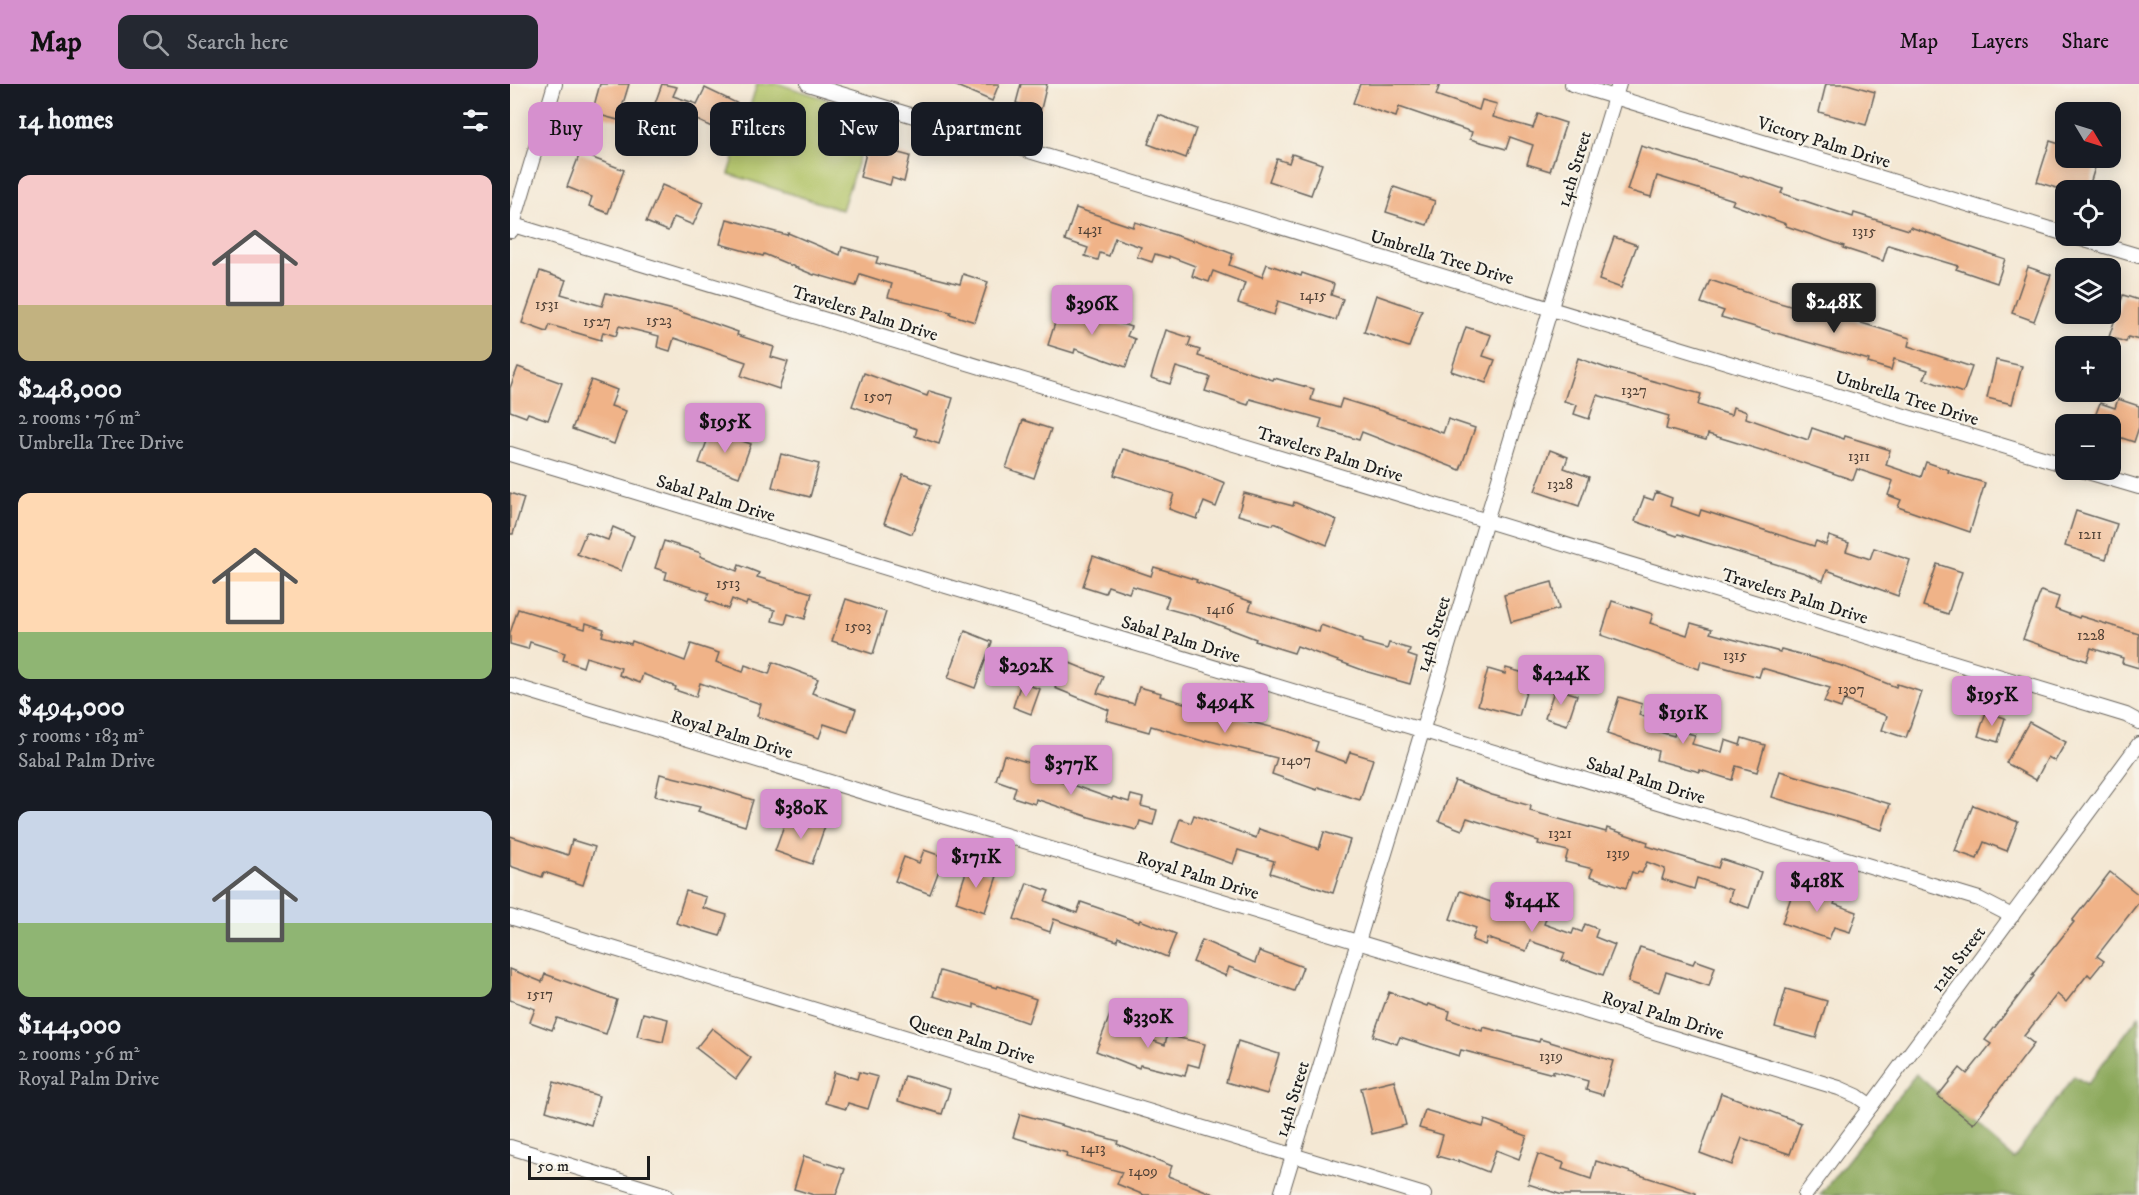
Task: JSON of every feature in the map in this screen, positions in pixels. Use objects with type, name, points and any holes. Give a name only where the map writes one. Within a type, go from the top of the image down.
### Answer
[{"type":"street","points":[[511,227],[555,84]]},
{"type":"street","name":"Umbrella Tree Drive","points":[[808,84],[2055,462]]},
{"type":"street","name":"Victory Palm Drive","points":[[1572,84],[1617,91],[2055,230]]},
{"type":"street","name":"14th Street","points":[[1281,1195],[1617,91]]},
{"type":"street","name":"Travelers Palm Drive","points":[[511,227],[1486,520],[2126,715],[2139,722]]},
{"type":"street","points":[[2105,246],[2139,256]]},
{"type":"street","name":"Sabal Palm Drive","points":[[510,454],[1979,899],[2012,916]]},
{"type":"street","points":[[2115,480],[2139,487]]},
{"type":"street","name":"Royal Palm Drive","points":[[510,685],[1839,1088],[1857,1096],[1871,1106]]},
{"type":"street","name":"12th Street","points":[[1805,1195],[2139,744]]},
{"type":"street","name":"Queen Palm Drive","points":[[510,917],[1424,1195]]},
{"type":"street","points":[[510,1148],[666,1195]]},
{"type":"green space","points":[[757,84],[779,84],[835,102],[818,102],[818,156],[859,156],[842,210],[729,174],[735,156],[806,156],[806,102],[751,102]]},
{"type":"green space","points":[[2139,1016],[2139,1195],[1820,1195],[1916,1074],[2014,1159],[2074,1076],[2087,1084]]},
{"type":"building","points":[[600,84],[629,84],[624,102],[615,102],[615,119],[603,116],[603,102],[595,102]]},
{"type":"building","points":[[662,84],[677,87],[673,96],[691,102],[655,102]]},
{"type":"building","points":[[952,84],[999,84],[992,101]]},
{"type":"building","points":[[1021,84],[1047,84],[1043,102],[1016,102]]},
{"type":"building","points":[[1360,84],[1440,84],[1436,95],[1479,110],[1482,100],[1497,104],[1493,117],[1533,128],[1538,114],[1566,123],[1550,171],[1527,164],[1533,145],[1510,137],[1506,149],[1470,139],[1472,132],[1399,107],[1396,117],[1353,103]]},
{"type":"building","points":[[1826,84],[1847,84],[1875,92],[1866,125],[1819,112]]},
{"type":"building","points":[[705,88],[734,102],[710,102],[710,126],[698,121],[698,102]]},
{"type":"building","points":[[1159,115],[1196,129],[1186,158],[1148,144]]},
{"type":"building","points":[[2050,141],[2055,143],[2055,168],[2095,168],[2091,180],[2055,180],[2055,188],[2037,182]]},
{"type":"building","points":[[1641,146],[1743,175],[1783,189],[1781,193],[1853,217],[1854,213],[1909,230],[1910,227],[2005,259],[1997,283],[1956,269],[1958,266],[1888,245],[1883,261],[1843,248],[1844,246],[1732,204],[1734,200],[1657,176],[1651,197],[1627,190]]},
{"type":"building","points":[[899,153],[910,156],[904,182],[892,178],[890,185],[860,177],[865,156],[899,156]]},
{"type":"building","points":[[1292,154],[1322,164],[1311,195],[1269,181],[1277,159],[1289,163]]},
{"type":"building","points":[[579,156],[588,156],[624,170],[608,213],[589,206],[592,197],[567,187]]},
{"type":"building","points":[[662,185],[703,203],[693,225],[674,217],[668,231],[646,222]]},
{"type":"building","points":[[1394,187],[1435,201],[1427,225],[1386,212]]},
{"type":"building","points":[[1076,208],[1133,227],[1135,222],[1193,241],[1193,239],[1233,254],[1229,265],[1262,277],[1267,264],[1334,284],[1331,295],[1343,299],[1336,320],[1278,301],[1274,315],[1238,303],[1245,283],[1213,271],[1209,282],[1192,276],[1195,266],[1169,256],[1169,258],[1155,254],[1152,262],[1137,257],[1141,247],[1115,238],[1109,256],[1100,253],[1098,260],[1085,256],[1088,248],[1065,240]]},
{"type":"building","points":[[727,219],[787,235],[788,233],[840,255],[842,247],[878,257],[876,263],[960,284],[963,274],[988,282],[975,322],[950,314],[951,312],[888,297],[892,284],[860,274],[856,286],[814,275],[764,254],[763,256],[720,244]]},
{"type":"building","points":[[1614,237],[1637,245],[1621,288],[1599,280]]},
{"type":"building","points":[[2028,267],[2051,275],[2034,321],[2012,313]]},
{"type":"building","points":[[540,271],[566,280],[561,294],[602,306],[606,293],[681,312],[738,332],[737,335],[774,347],[771,357],[788,362],[779,389],[741,376],[746,362],[674,338],[670,351],[657,347],[659,336],[619,326],[616,336],[603,332],[601,340],[550,325],[547,332],[522,323]]},
{"type":"building","points":[[1710,280],[1766,299],[1822,315],[1823,311],[1910,338],[1908,346],[1972,367],[1963,393],[1924,379],[1928,370],[1894,359],[1891,370],[1868,363],[1869,360],[1721,317],[1724,311],[1701,303]]},
{"type":"building","points":[[1376,295],[1422,311],[1409,347],[1364,332]]},
{"type":"building","points":[[2123,295],[2139,300],[2139,340],[2128,337],[2126,342],[2121,341],[2121,336],[2109,336],[2113,324],[2121,324]]},
{"type":"building","points":[[1061,304],[1131,327],[1127,336],[1135,339],[1126,367],[1075,349],[1074,353],[1048,345]]},
{"type":"building","points":[[1466,327],[1491,335],[1483,356],[1495,360],[1486,383],[1451,371]]},
{"type":"building","points":[[1166,330],[1191,338],[1188,346],[1200,350],[1198,356],[1273,380],[1274,378],[1314,389],[1311,400],[1339,408],[1342,399],[1443,433],[1448,419],[1475,428],[1460,470],[1362,432],[1359,440],[1319,428],[1322,419],[1250,399],[1248,405],[1205,391],[1210,377],[1176,367],[1170,384],[1151,378]]},
{"type":"building","points":[[1578,358],[1701,394],[1698,405],[1731,415],[1733,407],[1747,412],[1746,418],[1808,440],[1812,428],[1844,439],[1845,436],[1890,450],[1886,465],[1921,477],[1926,462],[1949,470],[1948,472],[1985,483],[1970,532],[1898,507],[1901,500],[1888,495],[1893,481],[1857,469],[1853,480],[1765,450],[1708,434],[1706,440],[1666,429],[1669,416],[1597,395],[1589,419],[1574,414],[1577,405],[1564,401]]},
{"type":"building","points":[[1996,360],[2022,366],[2012,404],[1987,398]]},
{"type":"building","points":[[518,367],[562,383],[548,420],[528,413],[526,417],[510,411],[510,388]]},
{"type":"building","points":[[864,373],[927,396],[929,391],[953,398],[939,444],[915,436],[917,429],[852,406]]},
{"type":"building","points":[[591,380],[617,390],[611,406],[626,411],[614,444],[572,429]]},
{"type":"building","points":[[2121,400],[2139,406],[2139,427],[2134,442],[2121,438],[2121,414],[2096,414],[2100,403],[2115,408],[2117,402]]},
{"type":"building","points":[[1023,420],[1051,429],[1034,478],[1006,468]]},
{"type":"building","points":[[711,430],[751,444],[739,477],[699,463]]},
{"type":"building","points":[[1123,449],[1185,467],[1225,483],[1216,507],[1204,502],[1197,519],[1169,509],[1174,494],[1114,475]]},
{"type":"building","points":[[1550,450],[1568,457],[1564,468],[1589,477],[1579,506],[1535,491]]},
{"type":"building","points":[[781,454],[819,464],[810,497],[772,487]]},
{"type":"building","points":[[903,474],[931,485],[912,534],[884,523]]},
{"type":"building","points":[[1656,492],[1672,498],[1670,506],[1699,516],[1701,510],[1814,546],[1816,541],[1826,545],[1829,536],[1849,543],[1846,551],[1870,559],[1874,548],[1910,560],[1898,596],[1827,570],[1823,581],[1805,573],[1678,534],[1677,536],[1635,521],[1644,497],[1653,500]]},
{"type":"building","points":[[510,493],[524,498],[513,534],[510,534]]},
{"type":"building","points":[[1244,493],[1293,506],[1294,502],[1337,520],[1327,545],[1274,523],[1273,525],[1238,515]]},
{"type":"building","points":[[2076,511],[2117,524],[2106,559],[2065,546]]},
{"type":"building","points":[[613,527],[634,536],[621,571],[577,554],[586,532],[608,540]]},
{"type":"building","points":[[664,541],[701,553],[700,556],[737,571],[739,565],[759,573],[757,577],[812,593],[805,619],[788,614],[785,624],[772,621],[775,610],[747,602],[746,605],[732,599],[728,609],[706,600],[709,593],[665,579],[667,572],[655,568]]},
{"type":"building","points":[[1093,556],[1151,576],[1154,567],[1197,580],[1196,582],[1252,602],[1249,610],[1319,632],[1321,625],[1362,640],[1362,642],[1387,649],[1389,643],[1410,649],[1408,655],[1417,658],[1410,684],[1368,672],[1297,646],[1294,653],[1255,641],[1256,639],[1198,617],[1165,608],[1169,597],[1132,586],[1129,593],[1108,586],[1105,593],[1083,586]]},
{"type":"building","points":[[1937,564],[1962,572],[1948,614],[1923,606]]},
{"type":"building","points":[[1552,582],[1559,609],[1511,622],[1504,595]]},
{"type":"building","points":[[2041,591],[2059,597],[2055,609],[2139,634],[2139,668],[2122,663],[2123,658],[2091,648],[2087,661],[2023,639]]},
{"type":"building","points":[[846,599],[886,612],[873,654],[832,641]]},
{"type":"building","points":[[1612,601],[1653,614],[1650,623],[1687,635],[1691,623],[1712,629],[1710,633],[1839,665],[1896,687],[1897,684],[1922,692],[1906,738],[1882,730],[1887,716],[1844,700],[1841,708],[1824,702],[1830,688],[1762,668],[1759,677],[1701,661],[1699,669],[1601,635]]},
{"type":"building","points":[[518,609],[585,629],[586,623],[604,629],[602,636],[631,644],[632,641],[685,661],[691,644],[719,653],[716,662],[743,672],[745,665],[769,674],[773,662],[818,679],[812,693],[856,709],[848,732],[824,724],[819,738],[757,716],[761,704],[700,683],[696,697],[675,690],[676,687],[643,674],[640,683],[619,675],[621,668],[586,657],[583,667],[563,660],[565,653],[530,642],[528,649],[510,644],[510,633]]},
{"type":"building","points":[[965,631],[992,642],[975,688],[948,678]]},
{"type":"building","points":[[1065,661],[1104,677],[1097,693],[1134,704],[1139,687],[1214,713],[1287,731],[1318,742],[1315,751],[1346,762],[1350,752],[1373,759],[1360,800],[1318,787],[1317,790],[1272,774],[1277,758],[1206,740],[1206,742],[1151,726],[1149,732],[1106,720],[1109,710],[1055,688]]},
{"type":"building","points":[[1506,668],[1531,675],[1519,716],[1478,705],[1488,669],[1505,674]]},
{"type":"building","points":[[1021,683],[1040,689],[1031,714],[1013,707]]},
{"type":"building","points":[[1555,688],[1577,695],[1567,725],[1545,718]]},
{"type":"building","points":[[1619,697],[1642,704],[1639,715],[1652,719],[1649,729],[1674,736],[1676,730],[1695,735],[1692,744],[1722,752],[1725,740],[1740,745],[1742,738],[1765,745],[1757,772],[1736,766],[1732,780],[1700,770],[1700,772],[1656,760],[1658,751],[1607,734]]},
{"type":"building","points":[[1986,712],[2005,718],[1998,742],[1978,736]]},
{"type":"building","points":[[2029,722],[2066,742],[2055,761],[2048,757],[2036,780],[2006,763]]},
{"type":"building","points":[[1004,755],[1046,768],[1044,775],[1112,799],[1113,797],[1129,802],[1131,795],[1143,798],[1141,806],[1157,810],[1153,825],[1140,821],[1137,830],[1036,799],[1035,804],[1013,797],[1016,787],[996,780]]},
{"type":"building","points":[[1780,771],[1890,804],[1882,830],[1772,797]]},
{"type":"building","points":[[660,774],[753,800],[745,826],[698,811],[700,807],[655,796]]},
{"type":"building","points":[[1455,781],[1531,806],[1530,811],[1606,832],[1607,828],[1648,842],[1647,846],[1718,868],[1721,859],[1761,872],[1749,908],[1729,901],[1732,890],[1697,878],[1694,889],[1662,879],[1665,869],[1647,862],[1642,873],[1632,872],[1626,888],[1590,876],[1593,869],[1565,862],[1568,851],[1538,844],[1539,841],[1467,818],[1462,830],[1439,821]]},
{"type":"building","points":[[1973,805],[2018,822],[2007,851],[1984,842],[1977,859],[1955,851]]},
{"type":"building","points":[[1194,815],[1256,838],[1259,829],[1319,849],[1324,832],[1350,840],[1333,893],[1270,873],[1274,861],[1238,850],[1233,864],[1172,842],[1180,819],[1191,823]]},
{"type":"building","points":[[805,816],[826,823],[812,864],[775,851],[786,821],[801,827]]},
{"type":"building","points":[[510,836],[568,855],[572,840],[595,847],[583,885],[544,872],[542,877],[510,866]]},
{"type":"building","points":[[924,850],[944,857],[930,894],[895,881],[904,857],[919,863]]},
{"type":"building","points":[[968,866],[997,876],[985,912],[956,902]]},
{"type":"building","points":[[2110,872],[2139,895],[2139,902],[2097,956],[2104,961],[2091,977],[2088,974],[2066,1002],[2057,994],[2024,1036],[2034,1044],[1973,1124],[1938,1096],[1960,1068],[1967,1074],[1991,1044],[1985,1040]]},
{"type":"building","points":[[1027,883],[1049,891],[1045,901],[1077,913],[1081,902],[1176,934],[1167,957],[1118,937],[1117,941],[1054,919],[1050,932],[1014,919]]},
{"type":"building","points":[[1796,883],[1837,897],[1834,904],[1857,912],[1850,932],[1834,927],[1829,939],[1782,923]]},
{"type":"building","points":[[686,891],[706,897],[703,908],[727,915],[720,936],[676,923]]},
{"type":"building","points":[[1460,891],[1528,918],[1531,910],[1547,916],[1544,924],[1572,934],[1574,929],[1582,932],[1585,924],[1598,929],[1595,937],[1615,945],[1603,975],[1562,960],[1565,953],[1530,941],[1526,951],[1487,938],[1485,945],[1472,940],[1476,928],[1450,919]]},
{"type":"building","points":[[1202,940],[1255,963],[1259,951],[1303,967],[1294,991],[1229,967],[1226,976],[1193,962]]},
{"type":"building","points":[[1640,947],[1693,964],[1695,960],[1715,967],[1709,986],[1666,972],[1659,992],[1628,982]]},
{"type":"building","points":[[510,969],[542,982],[545,974],[617,1000],[606,1034],[557,1018],[552,1030],[530,1022],[535,1009],[510,1000]]},
{"type":"building","points":[[940,971],[997,988],[998,986],[1036,999],[1028,1023],[974,1004],[974,1008],[933,996]]},
{"type":"building","points":[[1786,989],[1827,1001],[1816,1038],[1775,1027]]},
{"type":"building","points":[[1389,992],[1427,1006],[1428,1004],[1450,1011],[1448,1019],[1482,1031],[1483,1027],[1539,1042],[1540,1039],[1613,1061],[1603,1095],[1586,1090],[1588,1081],[1553,1071],[1553,1074],[1461,1050],[1459,1056],[1400,1037],[1397,1044],[1373,1036]]},
{"type":"building","points":[[643,1013],[668,1019],[663,1042],[637,1036]]},
{"type":"building","points":[[1110,1015],[1140,1027],[1137,1035],[1165,1045],[1167,1035],[1205,1044],[1199,1067],[1188,1064],[1185,1076],[1140,1065],[1139,1068],[1096,1051]]},
{"type":"building","points":[[712,1028],[751,1058],[736,1079],[696,1048]]},
{"type":"building","points":[[1238,1041],[1279,1054],[1267,1094],[1226,1082]]},
{"type":"building","points":[[834,1072],[857,1079],[859,1072],[878,1077],[868,1109],[848,1103],[846,1109],[825,1103]]},
{"type":"building","points":[[905,1076],[950,1089],[942,1114],[898,1101]]},
{"type":"building","points":[[1394,1080],[1406,1125],[1372,1134],[1361,1088]]},
{"type":"building","points":[[554,1082],[599,1096],[591,1125],[546,1111]]},
{"type":"building","points":[[1721,1093],[1801,1123],[1790,1154],[1742,1138],[1732,1165],[1700,1153]]},
{"type":"building","points":[[1425,1110],[1483,1127],[1485,1120],[1527,1136],[1519,1159],[1496,1150],[1488,1172],[1458,1160],[1458,1162],[1437,1156],[1443,1135],[1419,1128]]},
{"type":"building","points":[[1020,1114],[1118,1141],[1117,1144],[1172,1166],[1168,1176],[1216,1195],[1144,1195],[1117,1184],[1122,1172],[1066,1157],[1067,1153],[1013,1137]]},
{"type":"building","points":[[1538,1154],[1564,1163],[1562,1169],[1591,1179],[1596,1161],[1696,1193],[1696,1195],[1562,1195],[1528,1184]]},
{"type":"building","points":[[804,1156],[845,1169],[836,1195],[814,1195],[794,1189]]}]
